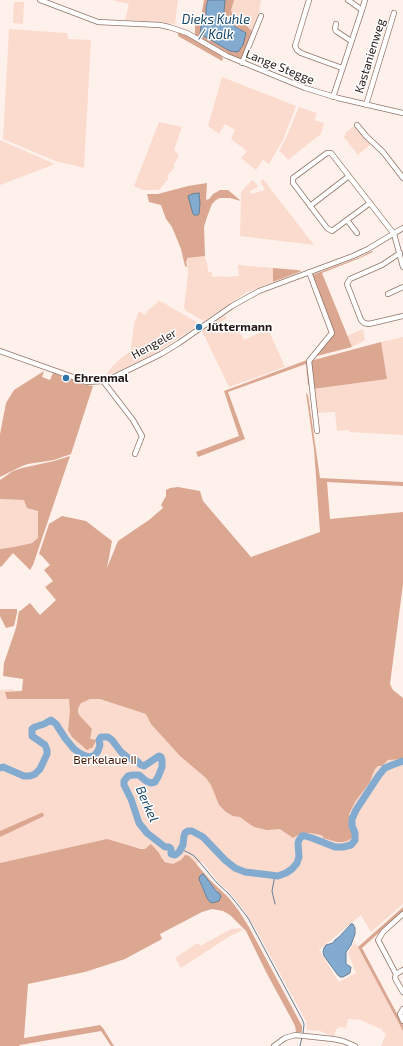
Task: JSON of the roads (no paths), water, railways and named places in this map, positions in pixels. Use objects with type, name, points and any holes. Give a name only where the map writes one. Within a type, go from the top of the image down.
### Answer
[{"type":"street","name":"Lange Stegge","points":[[42,0],[98,22],[160,25],[169,27],[188,33],[227,56],[300,87],[333,97],[403,113]]},
{"type":"street","points":[[309,0],[295,46],[297,50],[302,53],[342,68]]},
{"type":"street","points":[[348,0],[362,10]]},
{"type":"street","points":[[333,97],[365,0]]},
{"type":"street","name":"Kastanienweg","points":[[366,105],[394,13]]},
{"type":"street","points":[[242,63],[261,16]]},
{"type":"street","points":[[336,24],[336,31],[351,41]]},
{"type":"street","points":[[357,125],[403,178]]},
{"type":"street","points":[[370,203],[332,231],[327,228],[293,183],[293,178],[327,153],[331,153],[349,176],[370,203],[394,234],[403,267]]},
{"type":"street","points":[[310,206],[349,176]]},
{"type":"street","points":[[347,220],[357,233]]},
{"type":"street","name":"Hengeler","points":[[0,351],[87,382],[103,382],[161,354],[232,306],[259,290],[368,249],[403,228]]},
{"type":"street","points":[[400,253],[382,265],[350,279],[347,284],[364,323],[370,324],[403,316]]},
{"type":"street","points":[[309,272],[332,333],[309,361],[317,431]]},
{"type":"street","points":[[388,294],[403,287]]},
{"type":"street","points":[[103,382],[133,420],[142,436],[135,454]]},
{"type":"street","points":[[403,914],[383,932],[378,940],[396,974],[395,978],[403,992]]},
{"type":"street","points":[[396,974],[403,970]]},
{"type":"street","points":[[403,1009],[400,1014],[403,1021]]},
{"type":"street","points":[[274,1046],[285,1038],[294,1035],[333,1039],[355,1046]]},
{"type":"water","name":"Dieks Kuhle / Kolk","points":[[208,0],[225,0],[224,12],[228,20],[234,23],[234,26],[246,33],[243,45],[238,52],[230,51],[200,34],[201,26],[206,15]]},
{"type":"water","points":[[199,193],[199,214],[194,215],[188,196]]},
{"type":"water","points":[[203,874],[221,896],[219,901],[212,903],[207,898],[199,879]]},
{"type":"water","points":[[351,924],[353,924],[355,928],[355,934],[351,945],[346,952],[346,964],[351,967],[350,973],[340,977],[324,956],[323,952],[326,945],[333,943]]},
{"type":"waterway","name":"Berkel","points":[[0,768],[3,767],[24,776],[35,774],[40,769],[47,754],[47,750],[45,745],[32,736],[32,729],[51,720],[56,724],[74,749],[88,757],[94,756],[98,751],[100,745],[99,740],[101,737],[108,737],[127,757],[144,766],[159,756],[162,760],[162,767],[155,782],[151,783],[146,781],[139,775],[128,776],[124,781],[124,785],[131,799],[139,823],[147,833],[165,847],[169,847],[171,849],[171,854],[175,855],[179,852],[183,845],[185,833],[192,831],[203,837],[225,860],[235,868],[245,872],[278,876],[292,869],[297,863],[299,857],[298,843],[302,836],[312,838],[335,847],[351,845],[355,840],[352,819],[356,810],[385,768],[403,761]]},
{"type":"waterway","points":[[181,849],[193,855],[197,859],[217,883],[229,894],[248,918],[302,1019],[304,1024],[303,1034]]},
{"type":"waterway","points":[[275,875],[272,891],[275,904]]},
{"type":"waterway","points":[[300,1046],[302,1037]]},
{"type":"place","name":"Jüttermann","points":[[199,327]]},
{"type":"place","name":"Ehrenmal","points":[[66,378]]},
{"type":"park label","name":"Berkelaue II","points":[[105,760]]}]
